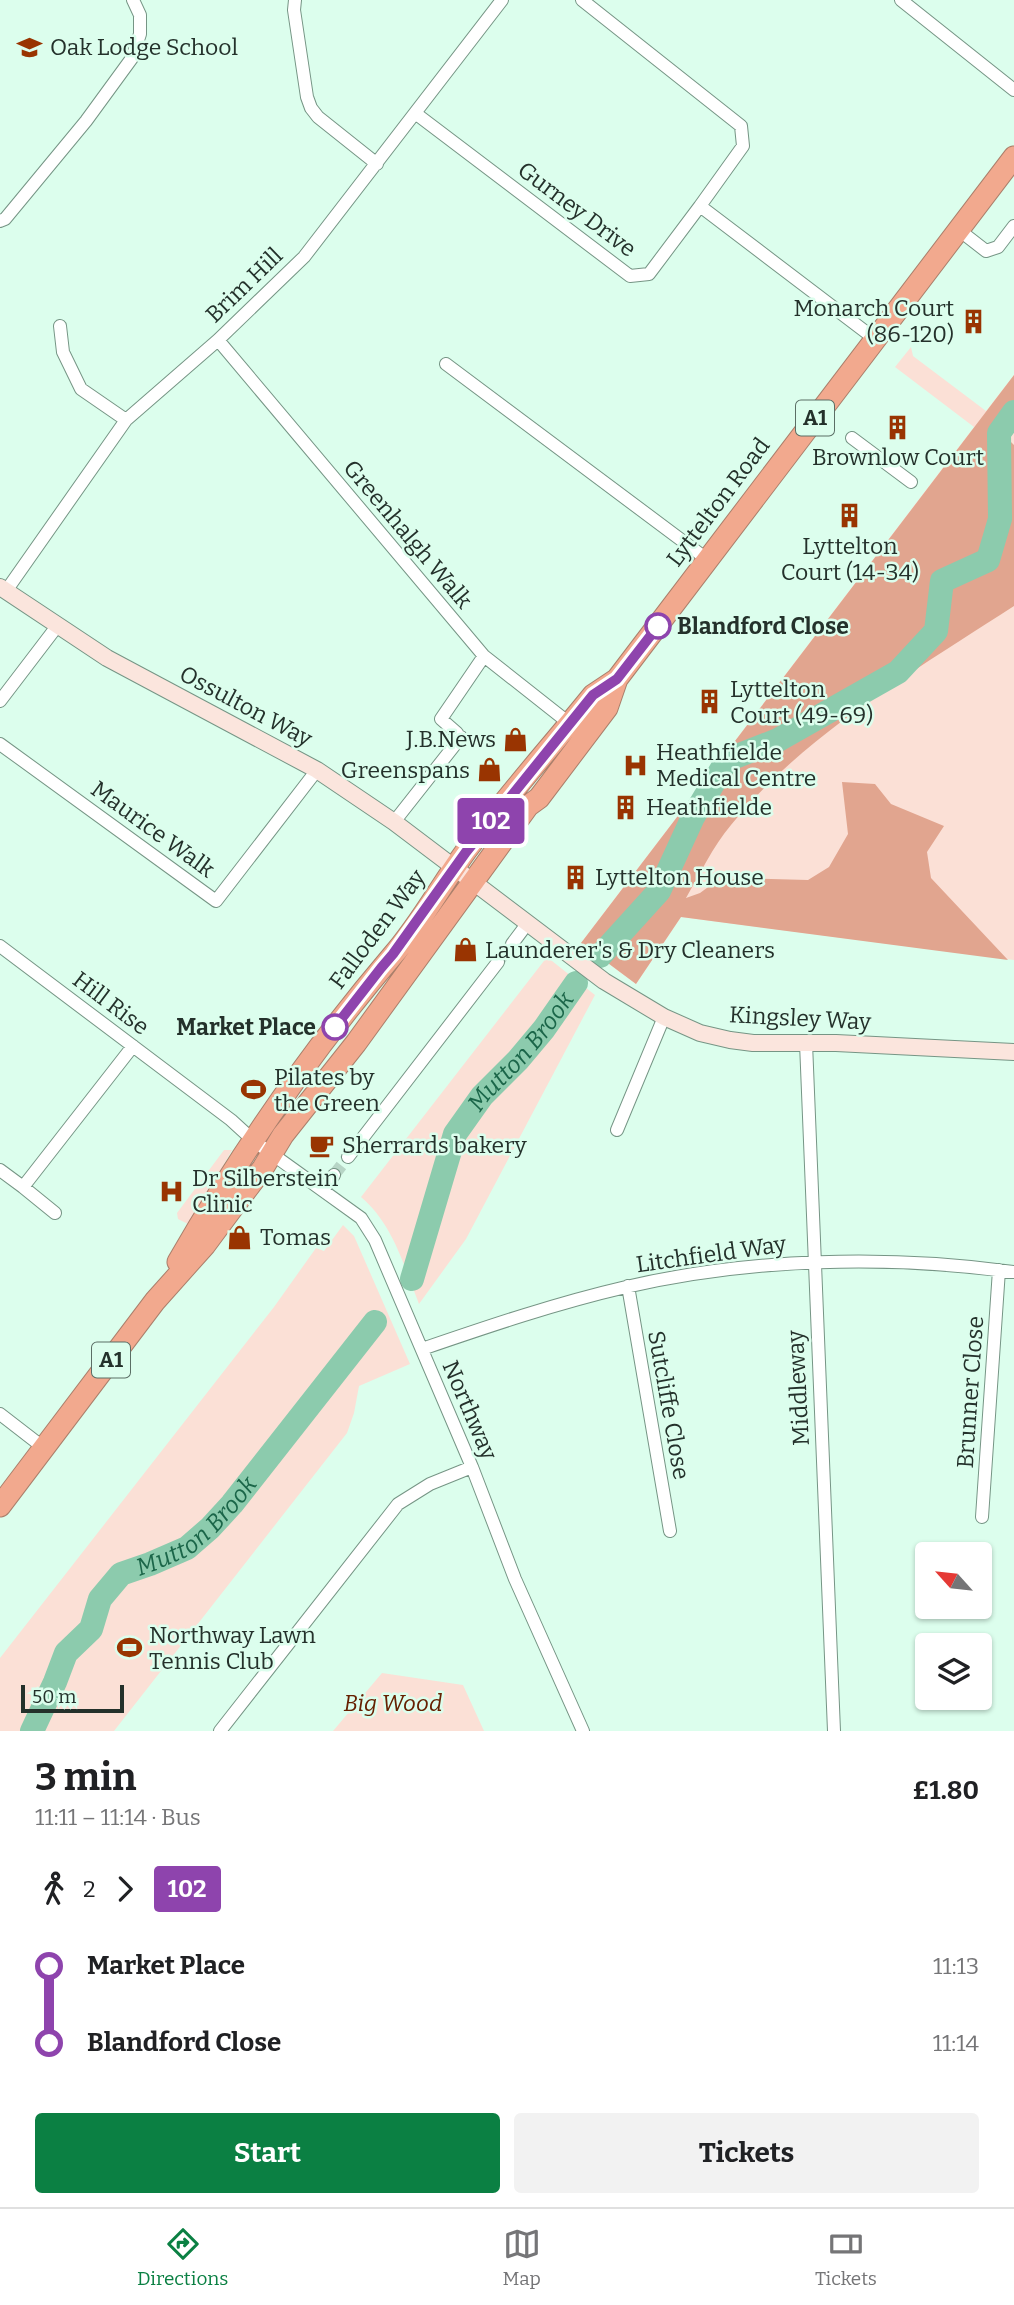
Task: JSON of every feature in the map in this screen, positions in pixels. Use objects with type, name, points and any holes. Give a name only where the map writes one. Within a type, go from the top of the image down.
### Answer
[{"type":"highway","name":"Lyttelton Road","points":[[464,876],[578,730],[593,695],[617,679],[1014,157]]},
{"type":"highway","name":"Falloden Way","points":[[0,1506],[155,1301],[216,1195],[263,1147],[283,1097],[373,977],[464,876]]},
{"type":"street","points":[[0,221],[5,219],[86,121],[132,58],[140,34],[140,15],[133,0]]},
{"type":"street","points":[[295,0],[294,10],[305,85],[311,108],[318,117],[377,164]]},
{"type":"street","name":"Brim Hill","points":[[3,589],[127,420],[218,340],[304,257],[502,0]]},
{"type":"street","name":"Gurney Drive","points":[[415,113],[630,276],[649,274],[743,146],[741,126],[582,0]]},
{"type":"street","points":[[901,0],[1014,90]]},
{"type":"street","points":[[700,206],[875,340]]},
{"type":"street","points":[[958,230],[986,251],[998,247],[1014,226]]},
{"type":"street","points":[[60,326],[63,352],[81,389],[127,420]]},
{"type":"street","name":"Greenhalgh Walk","points":[[218,340],[484,656],[578,730]]},
{"type":"street","points":[[446,364],[708,559]]},
{"type":"street","points":[[852,438],[911,482]]},
{"type":"street","name":"Ossulton Way","points":[[3,589],[107,658],[317,770],[394,822],[464,876]]},
{"type":"street","points":[[0,701],[58,625]]},
{"type":"street","points":[[394,822],[459,735],[440,719],[484,656]]},
{"type":"street","name":"Maurice Walk","points":[[0,744],[216,901],[317,770]]},
{"type":"street","name":"Kingsley Way","points":[[464,876],[615,989],[664,1017],[700,1032],[730,1040],[1014,1052]]},
{"type":"street","points":[[512,944],[527,924]]},
{"type":"street","name":"Hill Rise","points":[[0,946],[263,1147]]},
{"type":"street","points":[[348,1157],[498,962]]},
{"type":"street","points":[[617,1129],[664,1017]]},
{"type":"street","name":"Middleway","points":[[806,1043],[834,1731]]},
{"type":"street","points":[[23,1187],[133,1046]]},
{"type":"street","name":"Northway","points":[[263,1147],[361,1218],[374,1240],[472,1467],[515,1579],[583,1731]]},
{"type":"street","points":[[0,1170],[55,1213]]},
{"type":"street","points":[[323,1190],[334,1175]]},
{"type":"street","name":"Litchfield Way","points":[[422,1349],[522,1315],[628,1286],[745,1267],[814,1262],[905,1263],[1014,1272]]},
{"type":"street","name":"Brunner Close","points":[[982,1517],[999,1270]]},
{"type":"street","name":"Sutcliffe Close","points":[[628,1286],[670,1531]]},
{"type":"street","points":[[0,1414],[44,1448]]},
{"type":"street","points":[[220,1731],[398,1504],[429,1484],[472,1467]]},
{"type":"green space","points":[[911,347],[913,356],[986,411],[1014,375],[1014,960],[681,917],[636,984],[581,943],[974,427],[895,367]]},
{"type":"green space","points":[[547,957],[595,995],[466,1239],[419,1304],[389,1233],[361,1197]]},
{"type":"green space","points":[[224,1150],[232,1150],[190,1225],[178,1219],[177,1213]]},
{"type":"green space","points":[[343,1225],[354,1236],[410,1364],[359,1386],[347,1433],[114,1731],[0,1731],[0,1658],[274,1307],[316,1248],[324,1251]]},
{"type":"green space","name":"Big Wood","points":[[382,1673],[463,1685],[484,1731],[333,1731]]},
{"type":"shaded area","points":[[1014,375],[1014,422],[1004,435],[1014,445],[1014,606],[863,705],[792,762],[759,793],[724,833],[686,898],[700,893],[715,882],[741,878],[808,880],[829,867],[848,834],[842,782],[875,784],[891,804],[944,826],[927,852],[931,878],[1008,960],[681,917],[636,984],[581,943]]},
{"type":"waterway","name":"Mutton Brook","points":[[600,956],[659,891],[693,817],[727,760],[778,740],[898,672],[936,631],[942,581],[988,560],[1000,519],[999,433],[1014,412]]},
{"type":"waterway","name":"Mutton Brook","points":[[412,1279],[455,1134],[482,1096],[544,1029],[576,983]]},
{"type":"waterway","name":"Mutton Brook","points":[[32,1731],[66,1653],[91,1629],[100,1599],[121,1574],[187,1548],[210,1528],[232,1504],[375,1322]]},
{"type":"tunnel","points":[[498,962],[512,944]]},
{"type":"tunnel","points":[[334,1175],[348,1157]]},
{"type":"bus line","name":"102","points":[[335,1027],[393,954],[466,852],[593,695],[617,679],[658,626]]},
{"type":"place","name":"Oak Lodge School","points":[[30,47]]},
{"type":"place","name":"Monarch Court (86-120)","points":[[974,321]]},
{"type":"place","name":"Brownlow Court","points":[[898,427]]},
{"type":"place","name":"Lyttelton Court (14-34)","points":[[850,516]]},
{"type":"place","name":"Blandford Close","points":[[658,626]]},
{"type":"place","name":"Lyttelton Court (49-69)","points":[[710,702]]},
{"type":"place","name":"J.B.News","points":[[516,739]]},
{"type":"place","name":"Heathfielde Medical Centre","points":[[636,765]]},
{"type":"place","name":"Greenspans","points":[[490,770]]},
{"type":"place","name":"Heathfielde","points":[[626,807]]},
{"type":"place","name":"Lyttelton House","points":[[575,877]]},
{"type":"place","name":"Launderer's & Dry Cleaners","points":[[465,950]]},
{"type":"place","name":"Market Place","points":[[335,1027]]},
{"type":"place","name":"Pilates by the Green","points":[[254,1090]]},
{"type":"place","name":"Sherrards bakery","points":[[322,1145]]},
{"type":"place","name":"Dr Silberstein Clinic","points":[[172,1191]]},
{"type":"place","name":"Tomas","points":[[240,1237]]},
{"type":"place","name":"Northway Lawn Tennis Club","points":[[129,1648]]}]
